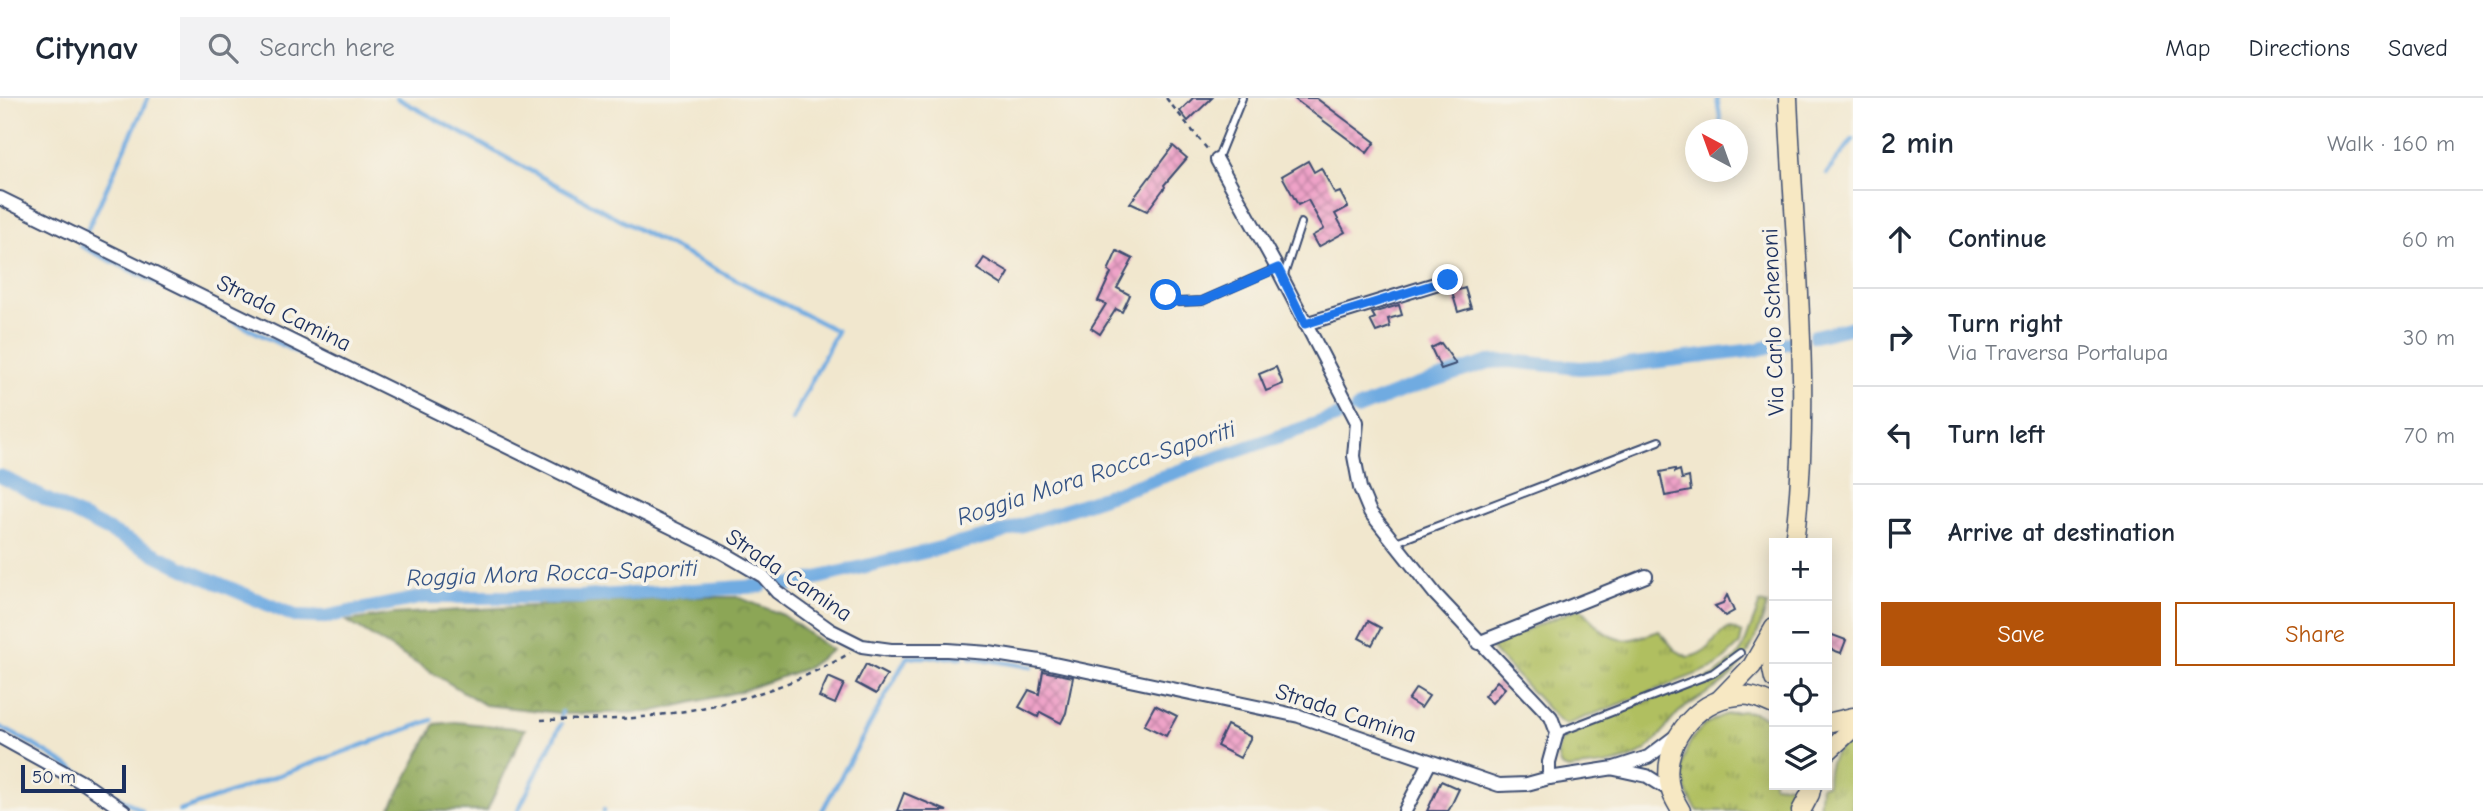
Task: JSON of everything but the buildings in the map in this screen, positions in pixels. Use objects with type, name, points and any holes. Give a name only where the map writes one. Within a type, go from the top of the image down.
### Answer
[{"type":"main road","name":"Via Carlo Schenoni","points":[[1788,98],[1801,390],[1802,470],[1795,538]]},
{"type":"main road","points":[[1672,802],[1669,766],[1678,735],[1694,716],[1720,699],[1752,666],[1769,637]]},
{"type":"main road","points":[[1720,699],[1748,696],[1769,702]]},
{"type":"main road","points":[[1832,722],[1853,718]]},
{"type":"main road","points":[[1832,747],[1853,728]]},
{"type":"main road","points":[[1801,811],[1812,797]]},
{"type":"street","points":[[1217,160],[1280,273],[1357,422],[1354,456],[1360,488],[1370,512],[1436,595],[1550,717],[1557,733],[1549,762],[1549,778]]},
{"type":"street","name":"Strada Camina","points":[[0,198],[722,552],[763,576],[777,592],[830,630],[862,646],[891,650],[989,653],[1040,661],[1299,716],[1499,785],[1527,784],[1614,768]]},
{"type":"street","points":[[1305,324],[1448,280]]},
{"type":"street","points":[[1479,643],[1646,576]]},
{"type":"street","points":[[1614,768],[1648,757],[1678,735]]},
{"type":"street","points":[[0,737],[85,784],[124,811]]},
{"type":"street","points":[[1405,811],[1430,762]]},
{"type":"street","points":[[1614,768],[1647,776],[1672,802]]},
{"type":"lane","points":[[1217,160],[1242,98]]},
{"type":"lane","points":[[1166,295],[1179,302],[1202,301],[1280,273],[1301,223]]},
{"type":"lane","points":[[1396,542],[1659,441]]},
{"type":"lane","points":[[1557,733],[1713,673],[1740,653]]},
{"type":"path","points":[[1166,98],[1217,160]]},
{"type":"path","points":[[541,720],[640,718],[696,710],[776,689],[822,670],[862,646]]},
{"type":"green space","points":[[694,597],[738,597],[783,615],[832,650],[807,668],[738,692],[650,712],[568,714],[485,705],[347,621],[394,614]]},
{"type":"green space","points":[[1760,603],[1767,605],[1759,630],[1742,663],[1725,681],[1678,713],[1649,747],[1629,759],[1612,763],[1568,769],[1561,766],[1558,749],[1567,735],[1631,707],[1714,676],[1737,657],[1743,648]]},
{"type":"green space","points":[[1580,608],[1611,636],[1626,640],[1659,631],[1675,650],[1688,657],[1704,651],[1720,634],[1731,628],[1742,633],[1740,644],[1717,666],[1566,725],[1559,721],[1488,645]]},
{"type":"green space","points":[[1743,711],[1769,719],[1769,790],[1797,790],[1784,811],[1698,811],[1688,795],[1683,762],[1688,747],[1696,734],[1724,715]]},
{"type":"green space","points":[[455,722],[525,729],[487,811],[389,811],[435,724]]},
{"type":"green space","points":[[1853,737],[1853,811],[1819,811],[1821,790],[1832,790],[1832,759],[1836,752]]},
{"type":"waterway","points":[[85,235],[148,98]]},
{"type":"waterway","points":[[397,98],[650,236],[837,331],[792,420]]},
{"type":"waterway","points":[[1717,98],[1720,119]]},
{"type":"waterway","points":[[1827,173],[1853,139]]},
{"type":"waterway","points":[[81,246],[375,391]]},
{"type":"waterway","name":"Roggia Mora Rocca-Saporiti","points":[[1815,336],[1853,327]]},
{"type":"waterway","name":"Roggia Mora Rocca-Saporiti","points":[[1357,409],[1404,390],[1489,362],[1509,361],[1580,368],[1755,350],[1787,343]]},
{"type":"waterway","name":"Roggia Mora Rocca-Saporiti","points":[[779,585],[994,535],[1344,414]]},
{"type":"waterway","name":"Roggia Mora Rocca-Saporiti","points":[[0,476],[185,569],[295,616],[324,617],[424,597],[582,597],[761,586]]},
{"type":"waterway","points":[[822,811],[907,657],[962,657]]},
{"type":"waterway","points":[[970,657],[1032,667]]},
{"type":"waterway","points":[[561,716],[562,712]]},
{"type":"waterway","points":[[180,811],[432,720]]},
{"type":"waterway","points":[[518,811],[561,724]]},
{"type":"waterway","points":[[0,727],[142,811]]},
{"type":"route","points":[[1166,295],[1179,302],[1202,301],[1278,268],[1305,324],[1448,280]]}]
